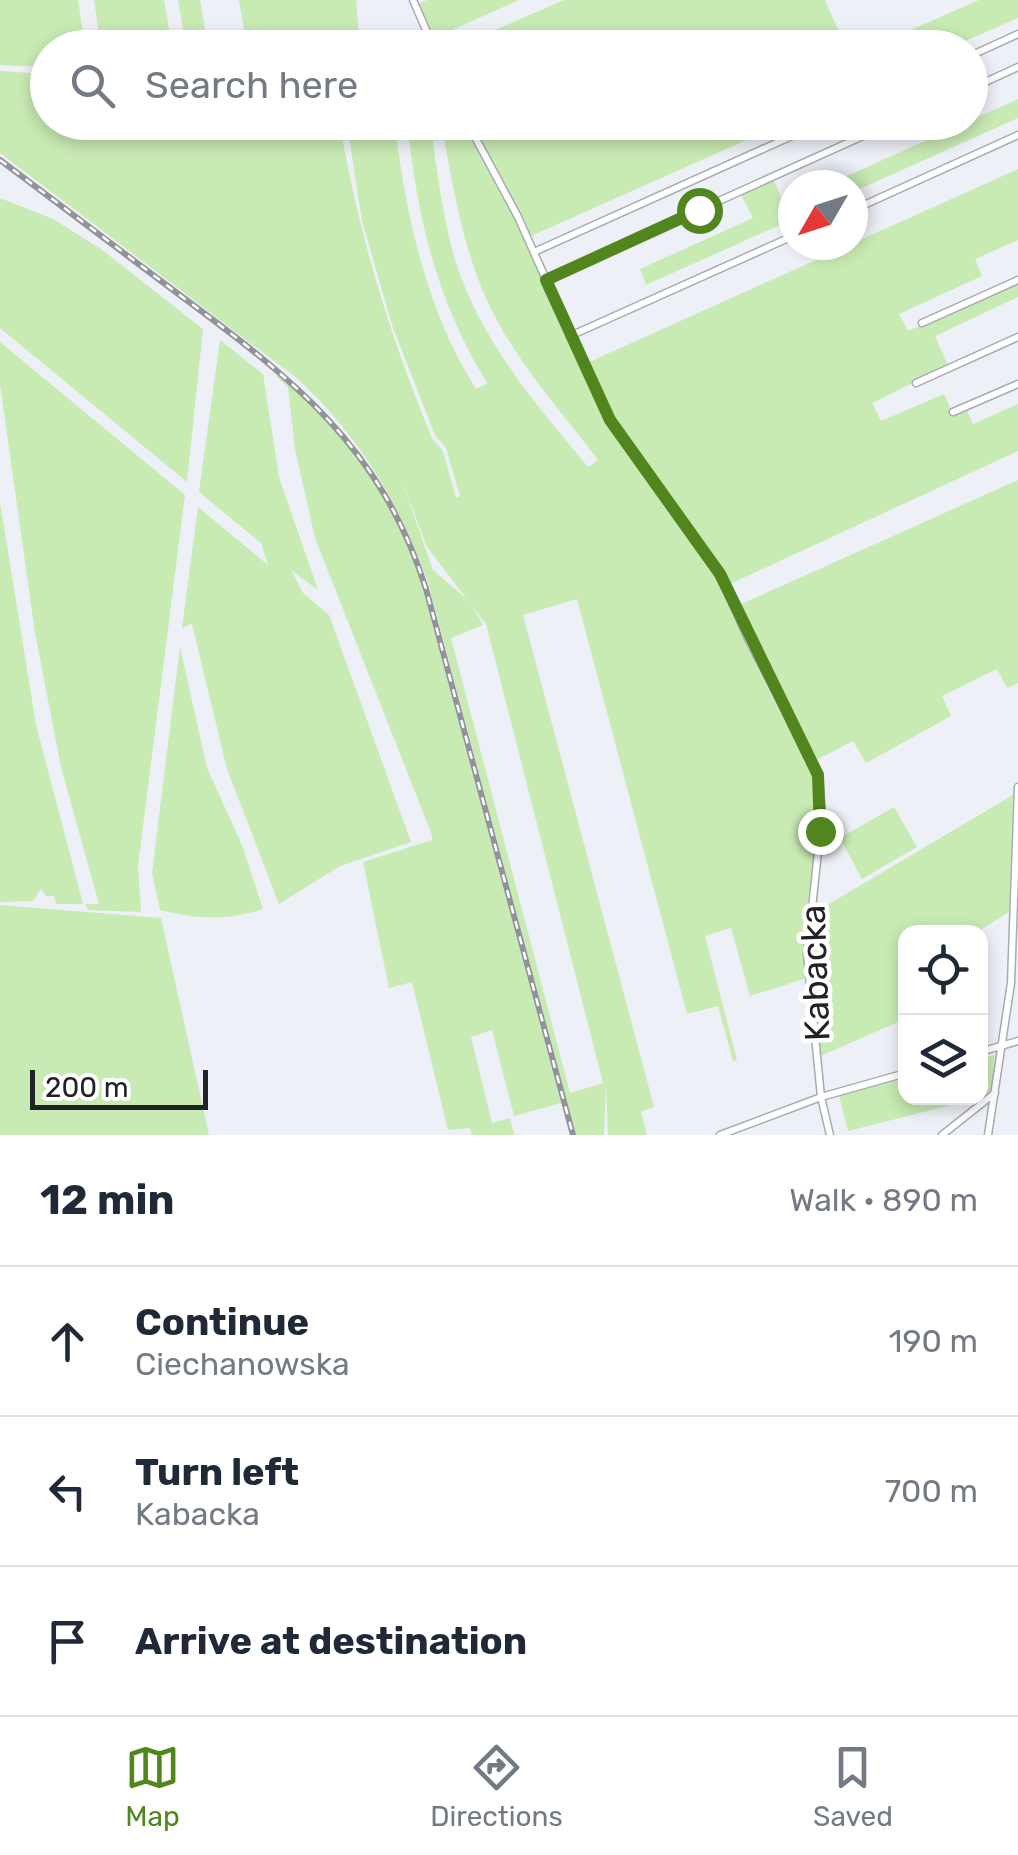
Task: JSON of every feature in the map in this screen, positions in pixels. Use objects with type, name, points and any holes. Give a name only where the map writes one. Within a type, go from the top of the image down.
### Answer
[{"type":"street","points":[[413,0],[426,30]]},
{"type":"street","points":[[988,48],[1018,34]]},
{"type":"street","points":[[988,80],[1018,67]]},
{"type":"street","points":[[868,203],[1018,134]]},
{"type":"street","name":"Kabacka","points":[[476,140],[534,252],[610,420],[720,574],[818,775],[822,816],[806,954],[821,1098],[830,1135]]},
{"type":"street","points":[[534,252],[783,140]]},
{"type":"street","points":[[546,280],[854,140]]},
{"type":"street","points":[[570,336],[778,243]]},
{"type":"street","points":[[922,323],[1018,280]]},
{"type":"street","points":[[916,383],[1018,337]]},
{"type":"street","points":[[953,412],[1018,384]]},
{"type":"street","points":[[988,1135],[1011,983],[1018,786]]},
{"type":"street","points":[[988,1050],[1018,1041]]},
{"type":"street","points":[[720,1135],[898,1075]]},
{"type":"street","points":[[942,1135],[995,1093]]},
{"type":"green space","points":[[0,0],[78,0],[82,30],[30,30],[30,66],[0,65]]},
{"type":"green space","points":[[94,0],[164,0],[169,30],[98,30]]},
{"type":"green space","points":[[178,0],[200,0],[205,30],[183,30]]},
{"type":"green space","points":[[239,0],[356,0],[359,30],[244,30]]},
{"type":"green space","points":[[427,0],[519,0],[452,30],[430,30],[418,4]]},
{"type":"green space","points":[[564,0],[825,0],[838,30],[495,30]]},
{"type":"green space","points":[[979,0],[1018,0],[1018,18],[988,31],[911,30]]},
{"type":"green space","points":[[0,71],[30,73],[30,140],[343,140],[359,216],[390,326],[432,438],[443,451],[456,498],[460,496],[446,448],[435,435],[393,328],[362,221],[349,140],[397,140],[422,267],[445,330],[476,389],[487,383],[443,291],[417,195],[410,140],[432,140],[450,243],[479,317],[548,419],[588,467],[598,460],[520,358],[486,299],[462,225],[444,140],[473,140],[515,218],[607,420],[722,584],[745,644],[818,791],[819,822],[804,931],[807,978],[750,996],[731,928],[705,936],[737,1060],[733,1061],[718,1006],[687,1014],[577,599],[523,615],[654,1107],[641,1112],[647,1135],[608,1135],[606,1082],[604,1135],[576,1135],[427,579],[390,496],[374,471],[340,423],[298,379],[0,153]],"holes":[[[400,476],[427,547],[467,599],[433,570]],[[471,604],[486,624],[603,1083],[570,1093],[451,638],[483,625]]]},
{"type":"green space","points":[[1018,99],[1018,118],[988,131],[988,113]]},
{"type":"green space","points":[[479,140],[747,140],[531,236]]},
{"type":"green space","points":[[927,140],[969,140],[868,185],[868,170],[860,170]]},
{"type":"green space","points":[[1018,169],[1018,240],[975,259],[982,276],[899,314],[908,331],[1018,282],[1018,297],[935,336],[948,366],[872,403],[881,421],[944,394],[953,414],[966,408],[973,424],[1018,404],[1018,451],[728,585],[708,547],[612,417],[587,363],[816,260],[868,260],[868,237]]},
{"type":"green space","points":[[774,180],[778,190],[778,226],[646,285],[640,269],[753,218],[741,195]]},
{"type":"green space","points":[[0,198],[53,219],[101,249],[203,329],[187,482],[0,328]]},
{"type":"green space","points":[[220,340],[263,374],[279,477],[318,590],[291,570],[303,593],[329,615],[411,842],[340,866],[279,904],[227,769],[192,624],[182,628],[198,507],[268,565],[261,543],[199,492]]},
{"type":"green space","points":[[0,342],[185,495],[138,866],[141,912],[88,910],[86,904],[99,904],[61,767],[35,633],[0,384]]},
{"type":"green space","points":[[280,373],[327,418],[365,467],[396,522],[421,582],[561,1103],[514,1116],[492,1030],[471,1037],[492,1123],[510,1118],[514,1135],[472,1135],[470,1128],[448,1130],[412,982],[389,988],[363,862],[432,840],[432,835],[315,538],[295,449],[288,387],[276,376]]},
{"type":"green space","points":[[1018,480],[1018,683],[1007,688],[997,669],[942,696],[951,716],[866,763],[853,741],[816,760],[737,606]]},
{"type":"green space","points":[[0,502],[36,725],[83,904],[56,904],[54,896],[46,896],[41,889],[33,901],[0,902]]},
{"type":"green space","points":[[180,647],[207,768],[242,845],[263,909],[250,913],[211,917],[160,910],[152,873]]},
{"type":"green space","points":[[1013,795],[1009,912],[988,925],[898,925],[898,1022],[818,1057],[812,914]]},
{"type":"green space","points":[[894,807],[917,847],[862,879],[840,838]]},
{"type":"green space","points":[[0,905],[161,918],[209,1135],[0,1135]]},
{"type":"green space","points":[[994,1055],[992,1092],[988,1095],[988,1057]]},
{"type":"green space","points":[[898,1080],[898,1105],[951,1105],[848,1131],[839,1096]]},
{"type":"railway","points":[[0,160],[219,324],[294,386],[328,419],[384,494],[426,589],[573,1135]]},
{"type":"route","points":[[699,210],[546,280],[610,420],[704,548],[729,592],[749,640],[818,775],[820,831]]}]
